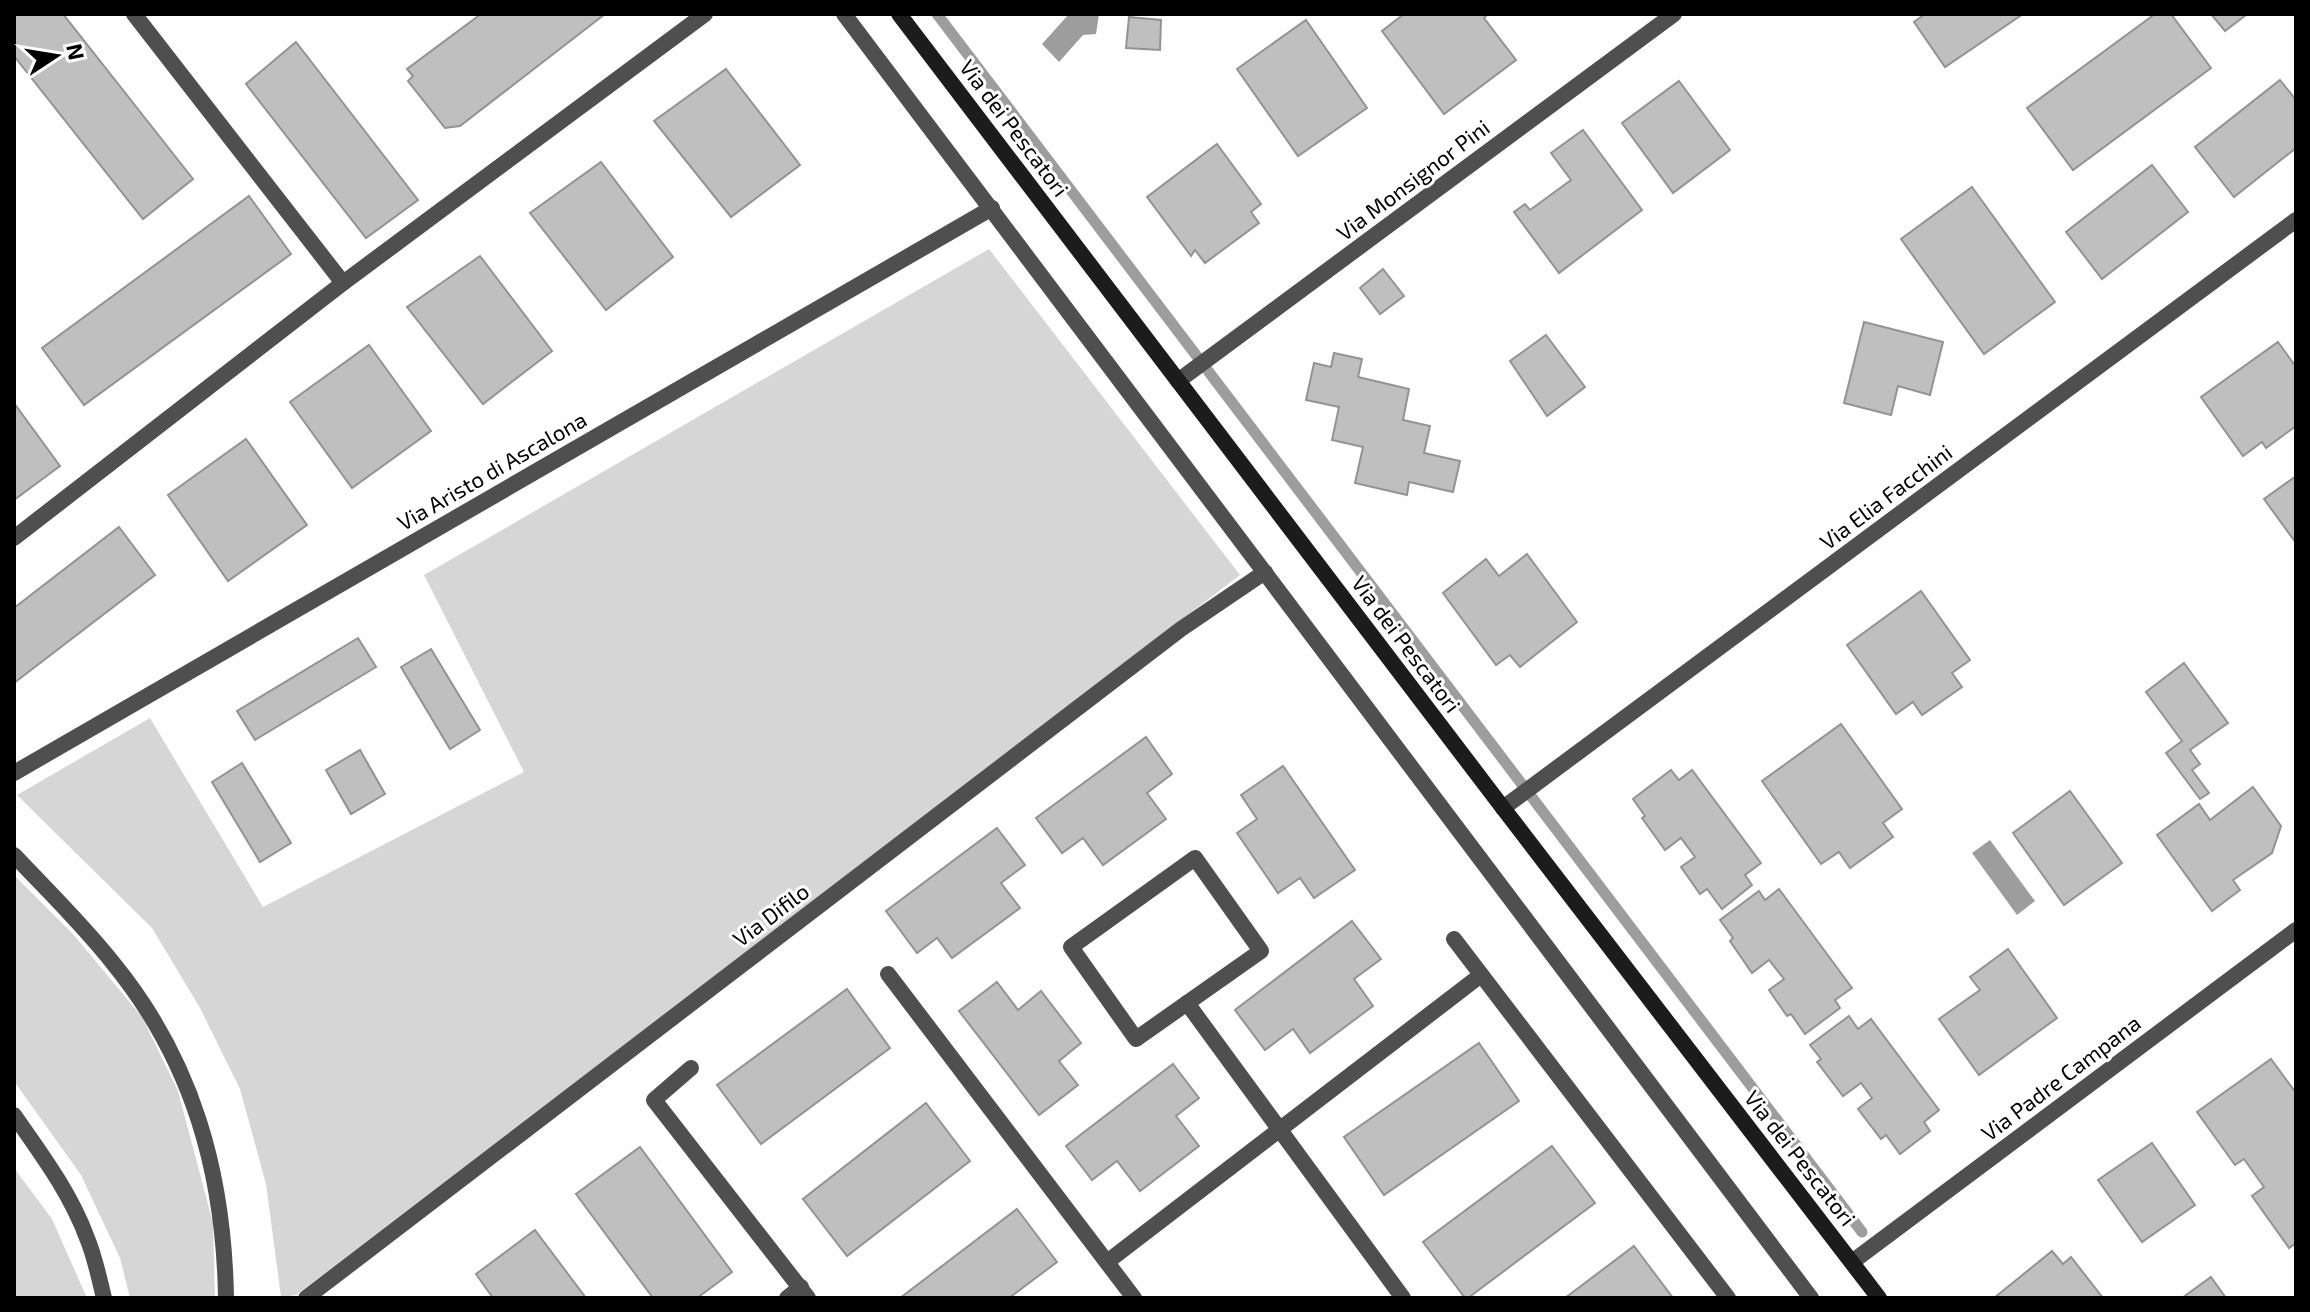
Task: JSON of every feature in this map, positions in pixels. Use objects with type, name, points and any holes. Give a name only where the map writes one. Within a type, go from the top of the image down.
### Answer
[{"type":"street","points":[[134,14],[343,283]]},
{"type":"street","points":[[14,538],[343,283],[705,14]]},
{"type":"street","points":[[844,14],[1811,1298]]},
{"type":"street","name":"Via dei Pescatori","points":[[899,14],[1185,376],[1510,803],[1879,1298]]},
{"type":"street","name":"Via Monsignor Pini","points":[[1185,376],[1674,14]]},
{"type":"street","name":"Via Aristo di Ascalona","points":[[14,773],[992,208]]},
{"type":"street","name":"Via Elia Facchini","points":[[1510,803],[2296,220]]},
{"type":"street","name":"Via Difilo","points":[[306,1298],[1181,629],[1265,572]]},
{"type":"street","points":[[14,855],[114,964],[153,1018],[183,1074],[203,1130],[212,1176],[222,1233],[226,1298]]},
{"type":"street","points":[[1195,858],[1261,951],[1187,1003],[1136,1039],[1071,947],[1195,858]]},
{"type":"street","name":"Via Padre Campana","points":[[1852,1262],[2296,930]]},
{"type":"street","points":[[1454,939],[1728,1298]]},
{"type":"street","points":[[888,974],[1134,1298]]},
{"type":"street","points":[[1107,1262],[1481,975]]},
{"type":"street","points":[[1187,1003],[1403,1298]]},
{"type":"street","points":[[691,1068],[654,1100],[804,1293],[787,1298]]},
{"type":"street","points":[[14,1115],[73,1206],[88,1239],[104,1298]]},
{"type":"shaded area","points":[[1069,14],[1099,14],[1096,34],[1083,35],[1059,62],[1042,44]]},
{"type":"shaded area","points":[[989,249],[1240,575],[296,1295],[281,1297],[266,1184],[240,1089],[200,1008],[152,928],[17,795],[150,718],[263,907],[524,772],[424,575]]},
{"type":"shaded area","points":[[1990,840],[2035,901],[2017,915],[1972,853]]},
{"type":"shaded area","points":[[14,875],[73,934],[142,1017],[178,1091],[213,1223],[215,1298],[130,1298],[120,1258],[81,1175],[14,1081]]},
{"type":"shaded area","points":[[14,1168],[52,1219],[87,1298],[14,1298]]},
{"type":"building","points":[[14,14],[63,14],[193,179],[143,219],[14,56]]},
{"type":"building","points":[[481,14],[605,14],[460,126],[445,128],[408,81],[413,76],[407,69]]},
{"type":"building","points":[[1404,14],[1488,14],[1484,18],[1516,60],[1444,114],[1382,31]]},
{"type":"building","points":[[1925,14],[2023,14],[1945,67],[1914,22]]},
{"type":"building","points":[[2155,14],[2171,14],[2211,68],[2073,170],[2027,108]]},
{"type":"building","points":[[2211,14],[2245,14],[2246,15],[2225,31]]},
{"type":"building","points":[[1129,17],[1161,20],[1160,50],[1126,48]]},
{"type":"building","points":[[1306,20],[1367,108],[1298,156],[1237,69]]},
{"type":"building","points":[[296,42],[418,200],[366,238],[246,84]]},
{"type":"building","points":[[726,69],[800,165],[731,217],[654,121]]},
{"type":"building","points":[[2280,80],[2296,100],[2296,148],[2234,197],[2195,147]]},
{"type":"building","points":[[1679,81],[1730,150],[1673,193],[1622,123]]},
{"type":"building","points":[[1583,130],[1642,210],[1559,273],[1514,212],[1525,204],[1530,210],[1571,180],[1551,153]]},
{"type":"building","points":[[1217,144],[1261,204],[1251,212],[1259,223],[1205,263],[1195,250],[1191,256],[1147,197]]},
{"type":"building","points":[[601,162],[673,257],[606,310],[530,213]]},
{"type":"building","points":[[2152,165],[2188,212],[2102,279],[2066,232]]},
{"type":"building","points":[[1972,187],[2055,302],[1984,354],[1901,239]]},
{"type":"building","points":[[249,196],[291,254],[84,405],[42,348]]},
{"type":"building","points":[[480,256],[552,351],[483,404],[407,307]]},
{"type":"building","points":[[1383,269],[1404,296],[1380,314],[1360,288]]},
{"type":"building","points":[[1864,322],[1943,342],[1930,395],[1898,386],[1891,415],[1844,403]]},
{"type":"building","points":[[1546,335],[1585,387],[1547,416],[1510,361]]},
{"type":"building","points":[[2278,342],[2296,367],[2296,426],[2266,448],[2262,442],[2243,456],[2201,397]]},
{"type":"building","points":[[369,345],[431,431],[352,488],[290,402]]},
{"type":"building","points":[[1334,353],[1362,359],[1358,377],[1409,389],[1403,420],[1430,426],[1424,453],[1460,461],[1453,492],[1409,482],[1407,495],[1355,483],[1363,447],[1332,440],[1339,407],[1306,400],[1314,363],[1331,367]]},
{"type":"building","points":[[14,403],[60,466],[14,500]]},
{"type":"building","points":[[246,439],[307,525],[228,581],[168,495]]},
{"type":"building","points":[[2296,476],[2296,543],[2264,499]]},
{"type":"building","points":[[119,527],[155,575],[14,683],[14,608]]},
{"type":"building","points":[[1527,554],[1577,622],[1520,667],[1510,655],[1496,665],[1443,593],[1486,559],[1499,576]]},
{"type":"building","points":[[1921,591],[1970,660],[1952,673],[1962,687],[1922,715],[1913,702],[1896,714],[1847,645]]},
{"type":"building","points":[[358,638],[376,667],[255,740],[237,711]]},
{"type":"building","points":[[431,649],[480,730],[450,749],[401,667]]},
{"type":"building","points":[[2184,663],[2228,723],[2190,750],[2200,764],[2192,770],[2209,793],[2200,799],[2166,753],[2182,741],[2146,692]]},
{"type":"building","points":[[1841,724],[1902,809],[1883,823],[1893,837],[1850,868],[1839,852],[1821,864],[1762,781]]},
{"type":"building","points":[[1146,737],[1172,774],[1147,793],[1166,819],[1103,865],[1083,838],[1062,853],[1036,818]]},
{"type":"building","points":[[360,750],[385,794],[351,814],[326,770]]},
{"type":"building","points":[[242,763],[291,843],[260,862],[212,782]]},
{"type":"building","points":[[1283,766],[1355,870],[1314,898],[1300,878],[1278,893],[1237,833],[1257,819],[1241,795]]},
{"type":"building","points":[[1671,770],[1679,780],[1692,770],[1761,863],[1745,875],[1752,885],[1722,909],[1707,889],[1700,894],[1681,867],[1695,857],[1681,838],[1665,850],[1642,818],[1645,816],[1633,799]]},
{"type":"building","points":[[2253,787],[2281,826],[2272,853],[2233,880],[2240,890],[2212,911],[2157,835],[2199,804],[2210,820]]},
{"type":"building","points":[[2070,791],[2122,863],[2064,905],[2013,833]]},
{"type":"building","points":[[997,828],[1025,865],[1001,883],[1020,908],[952,958],[937,938],[917,953],[886,911]]},
{"type":"building","points":[[1779,889],[1852,988],[1835,1000],[1840,1008],[1805,1034],[1791,1014],[1787,1016],[1769,990],[1784,979],[1769,960],[1752,973],[1720,920],[1759,891],[1765,900]]},
{"type":"building","points":[[1352,921],[1381,959],[1354,979],[1373,1006],[1310,1053],[1293,1029],[1265,1050],[1235,1010]]},
{"type":"building","points":[[2008,949],[2057,1018],[1979,1075],[1939,1019],[1980,990],[1970,977]]},
{"type":"building","points":[[997,982],[1018,1010],[1041,991],[1081,1043],[1059,1061],[1078,1085],[1039,1115],[959,1011]]},
{"type":"building","points":[[847,989],[890,1048],[761,1144],[717,1085]]},
{"type":"building","points":[[1849,1016],[1858,1029],[1871,1019],[1939,1110],[1924,1122],[1930,1131],[1900,1154],[1886,1135],[1881,1139],[1858,1109],[1872,1098],[1861,1083],[1843,1096],[1817,1062],[1821,1059],[1810,1045]]},
{"type":"building","points":[[1479,1043],[1519,1101],[1384,1195],[1344,1137]]},
{"type":"building","points":[[2271,1059],[2296,1093],[2296,1243],[2289,1248],[2252,1196],[2264,1187],[2244,1159],[2235,1165],[2197,1112]]},
{"type":"building","points":[[1173,1064],[1199,1098],[1176,1116],[1199,1146],[1140,1191],[1117,1161],[1092,1180],[1066,1146]]},
{"type":"building","points":[[926,1103],[970,1161],[847,1256],[803,1199]]},
{"type":"building","points":[[2152,1143],[2195,1205],[2142,1242],[2098,1180]]},
{"type":"building","points":[[1552,1146],[1595,1203],[1465,1298],[1423,1242]]},
{"type":"building","points":[[640,1147],[732,1272],[697,1298],[653,1298],[576,1194]]},
{"type":"building","points":[[1017,1209],[1057,1262],[1009,1298],[900,1298]]},
{"type":"building","points":[[535,1230],[586,1298],[493,1298],[476,1274]]},
{"type":"building","points":[[1634,1246],[1673,1298],[1565,1298]]},
{"type":"building","points":[[2052,1251],[2063,1264],[2071,1257],[2103,1298],[1994,1298]]},
{"type":"building","points":[[2211,1277],[2226,1298],[2182,1298]]},
{"type":"waterway","points":[[937,14],[1862,1232]]}]
